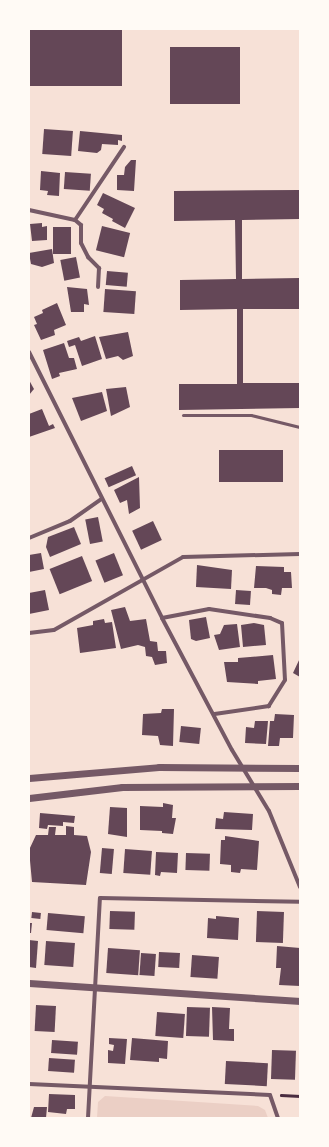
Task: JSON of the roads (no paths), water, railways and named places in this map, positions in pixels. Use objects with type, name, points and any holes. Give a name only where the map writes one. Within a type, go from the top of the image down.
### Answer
[{"type":"street","points":[[75,220],[124,147]]},
{"type":"street","points":[[29,210],[75,220],[81,225],[81,243],[88,257],[99,268],[98,287]]},
{"type":"street","points":[[29,352],[162,618],[215,714],[242,767],[269,811],[300,887]]},
{"type":"street","points":[[29,538],[70,521],[102,499]]},
{"type":"street","points":[[29,633],[54,630],[110,600],[142,579],[183,557],[300,554]]},
{"type":"street","points":[[162,618],[209,609],[270,618],[282,624],[285,680],[269,706],[215,714]]},
{"type":"street","points":[[29,778],[159,767],[300,768]]},
{"type":"street","points":[[29,798],[122,787],[254,785],[300,786]]},
{"type":"street","points":[[88,1118],[100,898],[300,902]]},
{"type":"street","points":[[29,983],[300,1001]]},
{"type":"street","points":[[29,1084],[270,1095],[278,1118]]},
{"type":"lane","points":[[183,415],[251,415],[300,427]]}]
